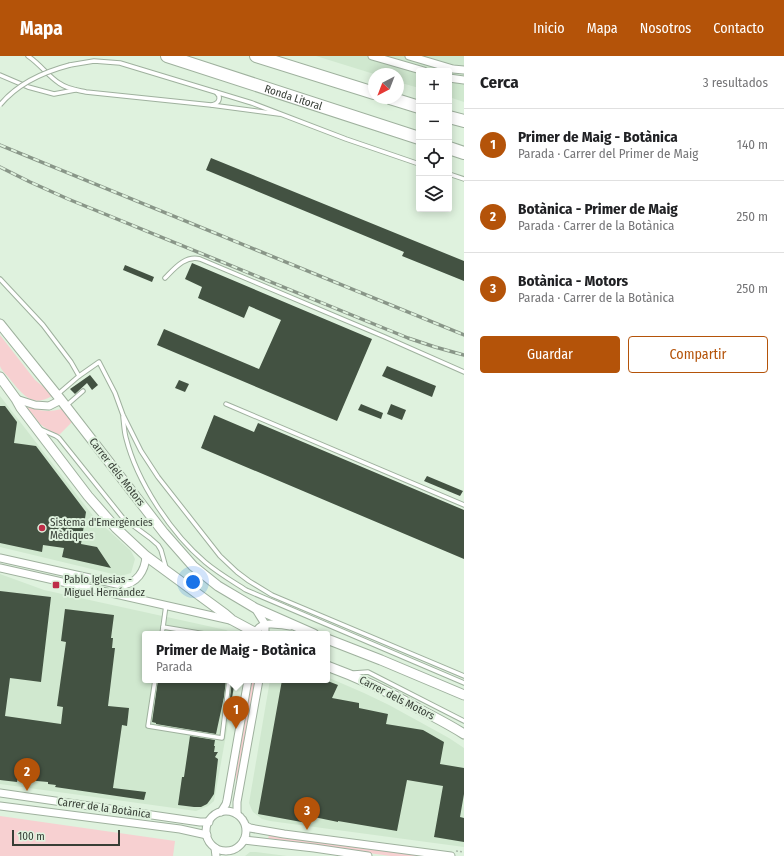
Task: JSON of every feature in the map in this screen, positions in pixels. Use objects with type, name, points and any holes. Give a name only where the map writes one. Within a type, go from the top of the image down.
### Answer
[{"type":"highway","name":"Ronda Litoral","points":[[167,56],[416,137]]},
{"type":"highway","points":[[256,56],[368,91]]},
{"type":"highway","points":[[404,102],[416,106]]},
{"type":"highway","points":[[452,117],[464,121]]},
{"type":"highway","points":[[452,149],[464,153]]},
{"type":"street","points":[[372,56],[416,69]]},
{"type":"street","points":[[409,56],[453,69],[464,70]]},
{"type":"street","points":[[452,78],[463,80]]},
{"type":"street","name":"Carrer dels Motors","points":[[0,324],[164,533],[193,566],[218,586],[255,608],[307,631]]},
{"type":"street","points":[[0,329],[13,339]]},
{"type":"street","points":[[0,377],[16,398],[21,408],[88,496],[116,528],[146,556],[232,620],[252,631]]},
{"type":"street","points":[[16,398],[35,405],[48,406],[61,400]]},
{"type":"street","points":[[0,558],[121,585],[130,583],[138,577],[144,568],[146,556]]},
{"type":"street","points":[[0,568],[232,620]]},
{"type":"street","points":[[255,608],[265,624],[265,631]]},
{"type":"street","points":[[258,631],[265,624],[296,626]]},
{"type":"street","points":[[330,640],[382,660],[464,695]]},
{"type":"street","name":"Carrer dels Motors","points":[[330,667],[349,674],[404,701],[464,734]]},
{"type":"street","points":[[247,683],[226,804],[222,810],[207,822],[205,834],[216,852],[222,850],[231,854],[246,840],[368,856]]},
{"type":"street","points":[[258,683],[237,802],[237,812],[248,827],[284,834],[451,856]]},
{"type":"street","name":"Carrer de la Botànica","points":[[0,793],[207,822]]},
{"type":"street","name":"Carrer de la Botànica","points":[[0,806],[180,829],[205,834]]},
{"type":"street","points":[[222,810],[237,812]]},
{"type":"street","points":[[246,840],[248,827]]},
{"type":"lane","points":[[28,56],[59,83],[76,90],[286,115]]},
{"type":"lane","points":[[0,105],[8,96],[26,82],[47,71],[70,64],[94,61],[120,63],[252,103],[346,139],[416,163]]},
{"type":"lane","points":[[0,75],[28,87],[54,94],[76,90]]},
{"type":"lane","points":[[211,105],[217,103],[219,98],[214,91]]},
{"type":"lane","points":[[452,175],[464,179]]},
{"type":"lane","points":[[165,278],[173,269],[185,261],[192,258],[200,259],[464,372]]},
{"type":"lane","points":[[0,279],[42,325],[71,362],[79,376]]},
{"type":"lane","points":[[61,400],[79,376],[99,362],[115,392],[123,415],[142,452],[158,477],[220,556],[228,564],[249,581],[272,594],[464,676]]},
{"type":"lane","points":[[61,400],[83,391]]},
{"type":"lane","points":[[226,404],[464,505]]},
{"type":"lane","points":[[123,415],[128,448],[142,481],[172,526],[205,562],[246,590],[464,683]]},
{"type":"lane","name":"Carrer dels Motors","points":[[37,429],[59,438],[123,518],[158,545],[167,571]]},
{"type":"lane","points":[[162,631],[166,605]]},
{"type":"lane","points":[[163,627],[187,631]]},
{"type":"lane","points":[[349,674],[368,672],[464,721]]},
{"type":"lane","points":[[155,683],[148,726],[222,738],[229,683]]},
{"type":"path","points":[[227,808],[237,812],[241,812],[246,819],[248,827],[246,840],[243,847],[231,854],[216,852],[207,843],[205,834],[204,827],[209,815],[227,808]]},
{"type":"shaded area","points":[[316,56],[464,56],[464,102],[452,98],[452,68],[416,68],[416,87],[404,84],[404,68],[368,68],[368,72]]},
{"type":"shaded area","points":[[0,335],[35,380],[52,396],[45,400],[32,400],[18,389],[0,366]]},
{"type":"shaded area","points":[[0,396],[94,517],[131,551],[135,559],[131,573],[121,576],[0,547]]},
{"type":"shaded area","points":[[27,405],[44,411],[62,409],[72,422],[59,435],[40,424]]},
{"type":"shaded area","points":[[0,574],[44,590],[228,631],[142,631],[142,683],[235,683],[214,801],[208,806],[196,811],[0,784]]},
{"type":"shaded area","points":[[330,678],[389,705],[449,738],[464,748],[464,847],[270,821],[262,819],[253,812],[249,803],[269,683],[330,683]]},
{"type":"shaded area","points":[[250,683],[254,683],[237,781],[236,766]]},
{"type":"shaded area","points":[[0,816],[175,841],[173,856],[0,856]]},
{"type":"shaded area","points":[[269,835],[422,856],[391,856],[272,840],[268,839]]},
{"type":"shaded area","points":[[250,852],[256,852],[287,856],[245,856]]},
{"type":"building","points":[[211,158],[464,261],[464,281],[402,256],[404,252],[206,170]]},
{"type":"building","points":[[192,263],[372,339],[337,421],[157,345],[164,329],[259,369],[281,320],[249,306],[244,318],[198,298],[202,287],[185,279]]},
{"type":"building","points":[[125,265],[154,277],[152,282],[123,270]]},
{"type":"building","points":[[387,366],[436,386],[432,397],[382,376]]},
{"type":"building","points":[[90,375],[98,385],[92,390],[87,383],[75,394],[70,389]]},
{"type":"building","points":[[179,380],[189,384],[185,392],[175,388]]},
{"type":"building","points":[[361,404],[383,413],[381,419],[358,410]]},
{"type":"building","points":[[391,404],[406,410],[402,420],[387,414]]},
{"type":"building","points":[[0,406],[5,406],[17,422],[14,443],[36,446],[86,512],[81,544],[97,547],[111,568],[62,557],[64,548],[43,545],[42,552],[0,543]]},
{"type":"building","points":[[214,415],[254,432],[258,423],[464,510],[464,559],[201,448]]},
{"type":"building","points":[[427,476],[463,491],[460,496],[424,481]]},
{"type":"building","points":[[0,591],[51,597],[41,682],[10,678],[5,716],[61,724],[63,707],[57,706],[66,642],[61,641],[65,609],[114,615],[111,638],[113,638],[112,648],[115,648],[108,706],[129,708],[127,726],[122,725],[113,788],[146,792],[144,800],[55,787],[56,785],[48,784],[48,782],[18,778],[17,782],[0,780]]},
{"type":"building","points":[[330,682],[338,685],[332,698],[359,703],[359,708],[388,714],[386,724],[423,730],[444,742],[440,764],[464,768],[464,794],[460,817],[464,818],[464,842],[434,837],[443,786],[407,780],[397,831],[309,816],[307,823],[258,814],[281,683]]},
{"type":"building","points":[[158,683],[226,683],[216,734],[156,724],[152,722]]},
{"type":"building","points":[[232,683],[234,683],[232,698],[230,698]]},
{"type":"building","points":[[190,736],[215,740],[214,752],[218,752],[215,757],[218,759],[214,794],[207,804],[201,807],[178,805]]},
{"type":"railway","points":[[0,145],[464,335]]},
{"type":"railway","points":[[0,167],[68,199],[408,338],[464,355]]},
{"type":"place","name":"Sistema d'Emergències Mèdiques","points":[[42,528]]},
{"type":"place","name":"Pablo Iglesias - Miguel Hernández","points":[[56,585]]},
{"type":"place","name":"Primer de Maig - Botànica","points":[[236,729]]},
{"type":"place","name":"Botànica - Primer de Maig","points":[[27,791]]},
{"type":"place","name":"Botànica - Motors","points":[[307,830]]}]
